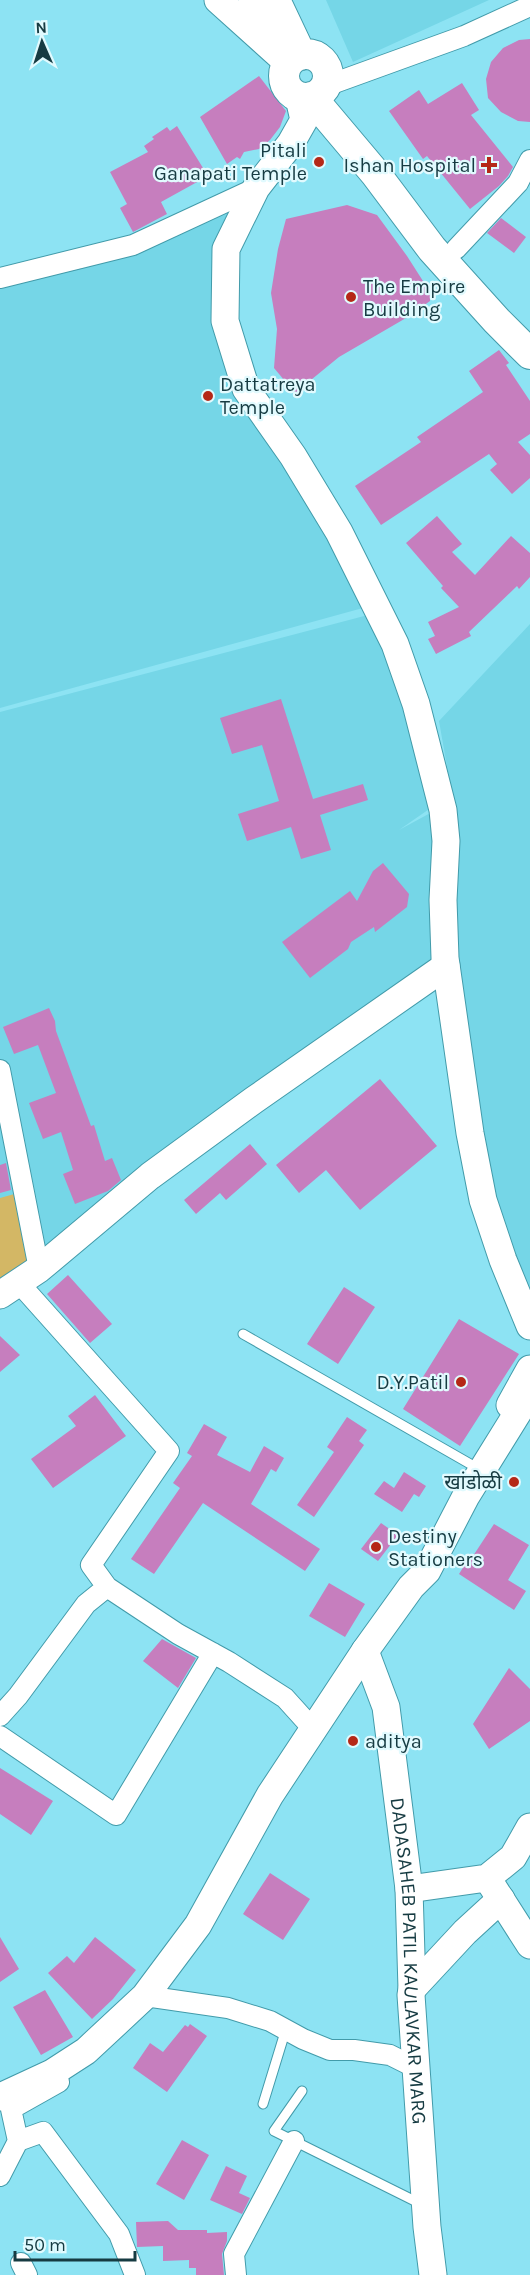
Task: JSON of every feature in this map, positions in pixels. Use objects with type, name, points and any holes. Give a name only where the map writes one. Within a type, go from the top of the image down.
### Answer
[{"type":"main road","points":[[275,0],[299,57]]},
{"type":"main road","points":[[293,0],[299,57]]},
{"type":"main road","points":[[299,57],[316,56],[326,67],[328,75],[314,93]]},
{"type":"main road","points":[[314,93],[388,163],[492,292],[530,330]]},
{"type":"main road","points":[[314,93],[432,249],[530,354]]},
{"type":"street","points":[[218,0],[299,57]]},
{"type":"street","points":[[252,0],[299,57]]},
{"type":"street","points":[[530,6],[454,40],[314,93],[304,120],[291,143],[256,188],[226,249],[225,321],[246,389],[293,456],[339,532],[395,644],[416,704],[443,810],[446,833],[443,900],[446,966],[470,1129],[483,1198],[503,1260],[530,1326]]},
{"type":"street","points":[[456,249],[518,183],[530,160]]},
{"type":"street","points":[[0,278],[133,245],[256,188]]},
{"type":"street","points":[[19,1283],[157,1171],[446,966]]},
{"type":"street","points":[[0,1070],[19,1283],[169,1451],[91,1565],[107,1587],[178,1634],[285,1698],[313,1729]]},
{"type":"street","points":[[411,1587],[407,1579],[408,1570],[512,1403],[530,1370]]},
{"type":"street","points":[[0,2097],[52,2073],[86,2051],[145,1996],[198,1925],[270,1795],[313,1729],[411,1587],[427,1571],[466,1496],[530,1393]]},
{"type":"street","points":[[0,1716],[18,1696],[86,1604],[107,1587]]},
{"type":"street","name":"DADASAHEB PATIL KAULAVKAR MARG","points":[[365,1652],[386,1707],[409,1889],[411,1995],[433,2275]]},
{"type":"street","points":[[0,1736],[116,1815],[213,1653]]},
{"type":"street","points":[[412,1989],[465,1932],[494,1889],[530,1827]]},
{"type":"street","points":[[409,1889],[494,1889]]},
{"type":"street","points":[[494,1889],[530,1946]]},
{"type":"street","points":[[145,1996],[228,2008],[270,2021],[303,2039],[330,2050],[354,2050],[390,2055],[416,2068]]},
{"type":"street","points":[[0,2176],[18,2141],[11,2109],[80,2070],[120,2021]]},
{"type":"street","points":[[18,2141],[43,2132],[119,2234],[135,2275]]},
{"type":"street","points":[[236,2275],[234,2254],[294,2141]]},
{"type":"lane","points":[[243,1334],[472,1465]]},
{"type":"lane","points":[[263,2104],[286,2029]]},
{"type":"lane","points":[[302,2091],[274,2131],[426,2206]]},
{"type":"shaded area","points":[[326,0],[489,0],[353,62]]},
{"type":"shaded area","points":[[248,186],[217,319],[370,606],[0,708],[0,275],[114,246]]},
{"type":"shaded area","points":[[368,615],[397,664],[435,805],[399,830],[434,811],[437,967],[0,1289],[0,712]]},
{"type":"shaded area","points":[[530,624],[530,1311],[492,1207],[452,958],[454,806],[439,721]]},
{"type":"shaded area","points":[[18,1193],[38,1262],[0,1285],[0,1198]]},
{"type":"building","points":[[530,39],[530,122],[518,121],[501,112],[488,98],[486,79],[491,62],[503,48],[519,40]]},
{"type":"building","points":[[259,76],[286,111],[280,127],[270,140],[259,149],[244,152],[240,159],[237,157],[227,164],[200,117]]},
{"type":"building","points":[[462,83],[479,110],[471,115],[513,167],[499,186],[470,209],[427,156],[423,159],[389,111],[419,90],[428,104]]},
{"type":"building","points":[[177,126],[208,176],[161,202],[167,214],[133,232],[120,208],[127,204],[110,172],[148,152],[144,146],[154,139],[152,137],[167,127],[170,131]]},
{"type":"building","name":"The Empire Building","points":[[347,205],[377,215],[430,292],[430,301],[406,318],[339,357],[295,393],[274,368],[277,329],[271,293],[278,249],[286,219]]},
{"type":"building","points":[[501,218],[526,237],[514,253],[487,233]]},
{"type":"building","points":[[499,350],[509,363],[506,365],[530,401],[530,434],[518,442],[530,455],[530,478],[512,494],[490,470],[497,464],[489,454],[381,525],[355,486],[421,442],[417,437],[483,392],[469,371]]},
{"type":"building","points":[[437,516],[462,544],[452,552],[475,575],[511,536],[530,553],[530,577],[519,589],[517,586],[469,632],[471,636],[436,654],[428,639],[435,636],[428,622],[459,607],[406,543]]},
{"type":"building","points":[[281,699],[313,799],[363,784],[368,800],[320,815],[331,850],[301,859],[291,827],[247,841],[238,814],[279,801],[262,745],[232,754],[220,718]]},
{"type":"building","points":[[383,863],[409,894],[407,907],[375,932],[374,927],[351,942],[348,949],[310,978],[282,942],[350,891],[357,901],[373,871]]},
{"type":"building","points":[[49,1008],[91,1126],[94,1125],[105,1161],[112,1158],[121,1180],[108,1191],[75,1204],[63,1174],[73,1170],[61,1132],[43,1139],[29,1103],[56,1093],[38,1045],[14,1054],[3,1027]]},
{"type":"building","points":[[380,1079],[437,1146],[360,1210],[326,1170],[299,1193],[276,1165]]},
{"type":"building","points":[[250,1144],[267,1164],[226,1200],[220,1193],[196,1214],[184,1200]]},
{"type":"building","points":[[6,1163],[11,1190],[0,1193],[0,1165]]},
{"type":"building","points":[[68,1275],[112,1324],[90,1343],[47,1294]]},
{"type":"building","points":[[344,1287],[375,1307],[338,1364],[307,1344]]},
{"type":"building","name":"D.Y.Patil","points":[[459,1319],[519,1354],[460,1446],[403,1409]]},
{"type":"building","points":[[0,1336],[20,1355],[0,1372]]},
{"type":"building","points":[[95,1395],[126,1436],[53,1488],[31,1459],[76,1426],[68,1416]]},
{"type":"building","points":[[347,1417],[367,1430],[359,1441],[364,1445],[314,1517],[297,1505],[334,1452],[327,1447]]},
{"type":"building","points":[[204,1424],[227,1437],[217,1455],[250,1472],[264,1446],[284,1458],[276,1472],[271,1469],[251,1504],[320,1549],[305,1571],[203,1503],[154,1574],[131,1559],[180,1488],[173,1483],[192,1456],[187,1453]]},
{"type":"building","points":[[404,1472],[426,1486],[419,1497],[414,1494],[402,1512],[374,1494],[384,1481],[394,1488]]},
{"type":"building","name":"Destiny Stationers","points":[[381,1523],[398,1535],[378,1561],[361,1549]]},
{"type":"building","points":[[494,1524],[529,1545],[508,1580],[526,1591],[514,1610],[459,1574]]},
{"type":"building","points":[[329,1583],[365,1604],[345,1637],[309,1616]]},
{"type":"building","points":[[162,1639],[196,1658],[178,1688],[143,1661]]},
{"type":"building","points":[[509,1668],[530,1689],[530,1721],[489,1749],[473,1724]]},
{"type":"building","points":[[0,1768],[53,1801],[31,1835],[0,1814]]},
{"type":"building","points":[[270,1873],[310,1899],[283,1940],[243,1914]]},
{"type":"building","points":[[0,1937],[19,1969],[0,1982]]},
{"type":"building","points":[[95,1937],[136,1970],[113,1999],[92,2019],[48,1973],[67,1956],[74,1963]]},
{"type":"building","points":[[45,1990],[73,2037],[41,2055],[13,2007]]},
{"type":"building","points":[[190,2024],[207,2036],[167,2092],[133,2068],[150,2043],[163,2052],[185,2025],[188,2027]]},
{"type":"building","points":[[182,2140],[209,2155],[184,2200],[156,2184]]},
{"type":"building","points":[[226,2166],[247,2176],[239,2193],[250,2198],[242,2214],[210,2200]]},
{"type":"building","points":[[168,2221],[178,2230],[207,2230],[207,2233],[227,2232],[227,2241],[222,2254],[224,2275],[196,2275],[196,2268],[189,2268],[189,2260],[163,2261],[163,2246],[137,2247],[136,2222]]},
{"type":"place","name":"Pitali Ganapati Temple","points":[[319,162]]},
{"type":"place","name":"Ishan Hospital","points":[[489,165]]},
{"type":"place","name":"The Empire Building","points":[[351,297]]},
{"type":"place","name":"Dattatreya Temple","points":[[208,396]]},
{"type":"place","name":"D.Y.Patil","points":[[461,1382]]},
{"type":"place","name":"खांडोळी","points":[[514,1482]]},
{"type":"place","name":"Destiny Stationers","points":[[376,1547]]},
{"type":"place","name":"aditya","points":[[353,1741]]}]
